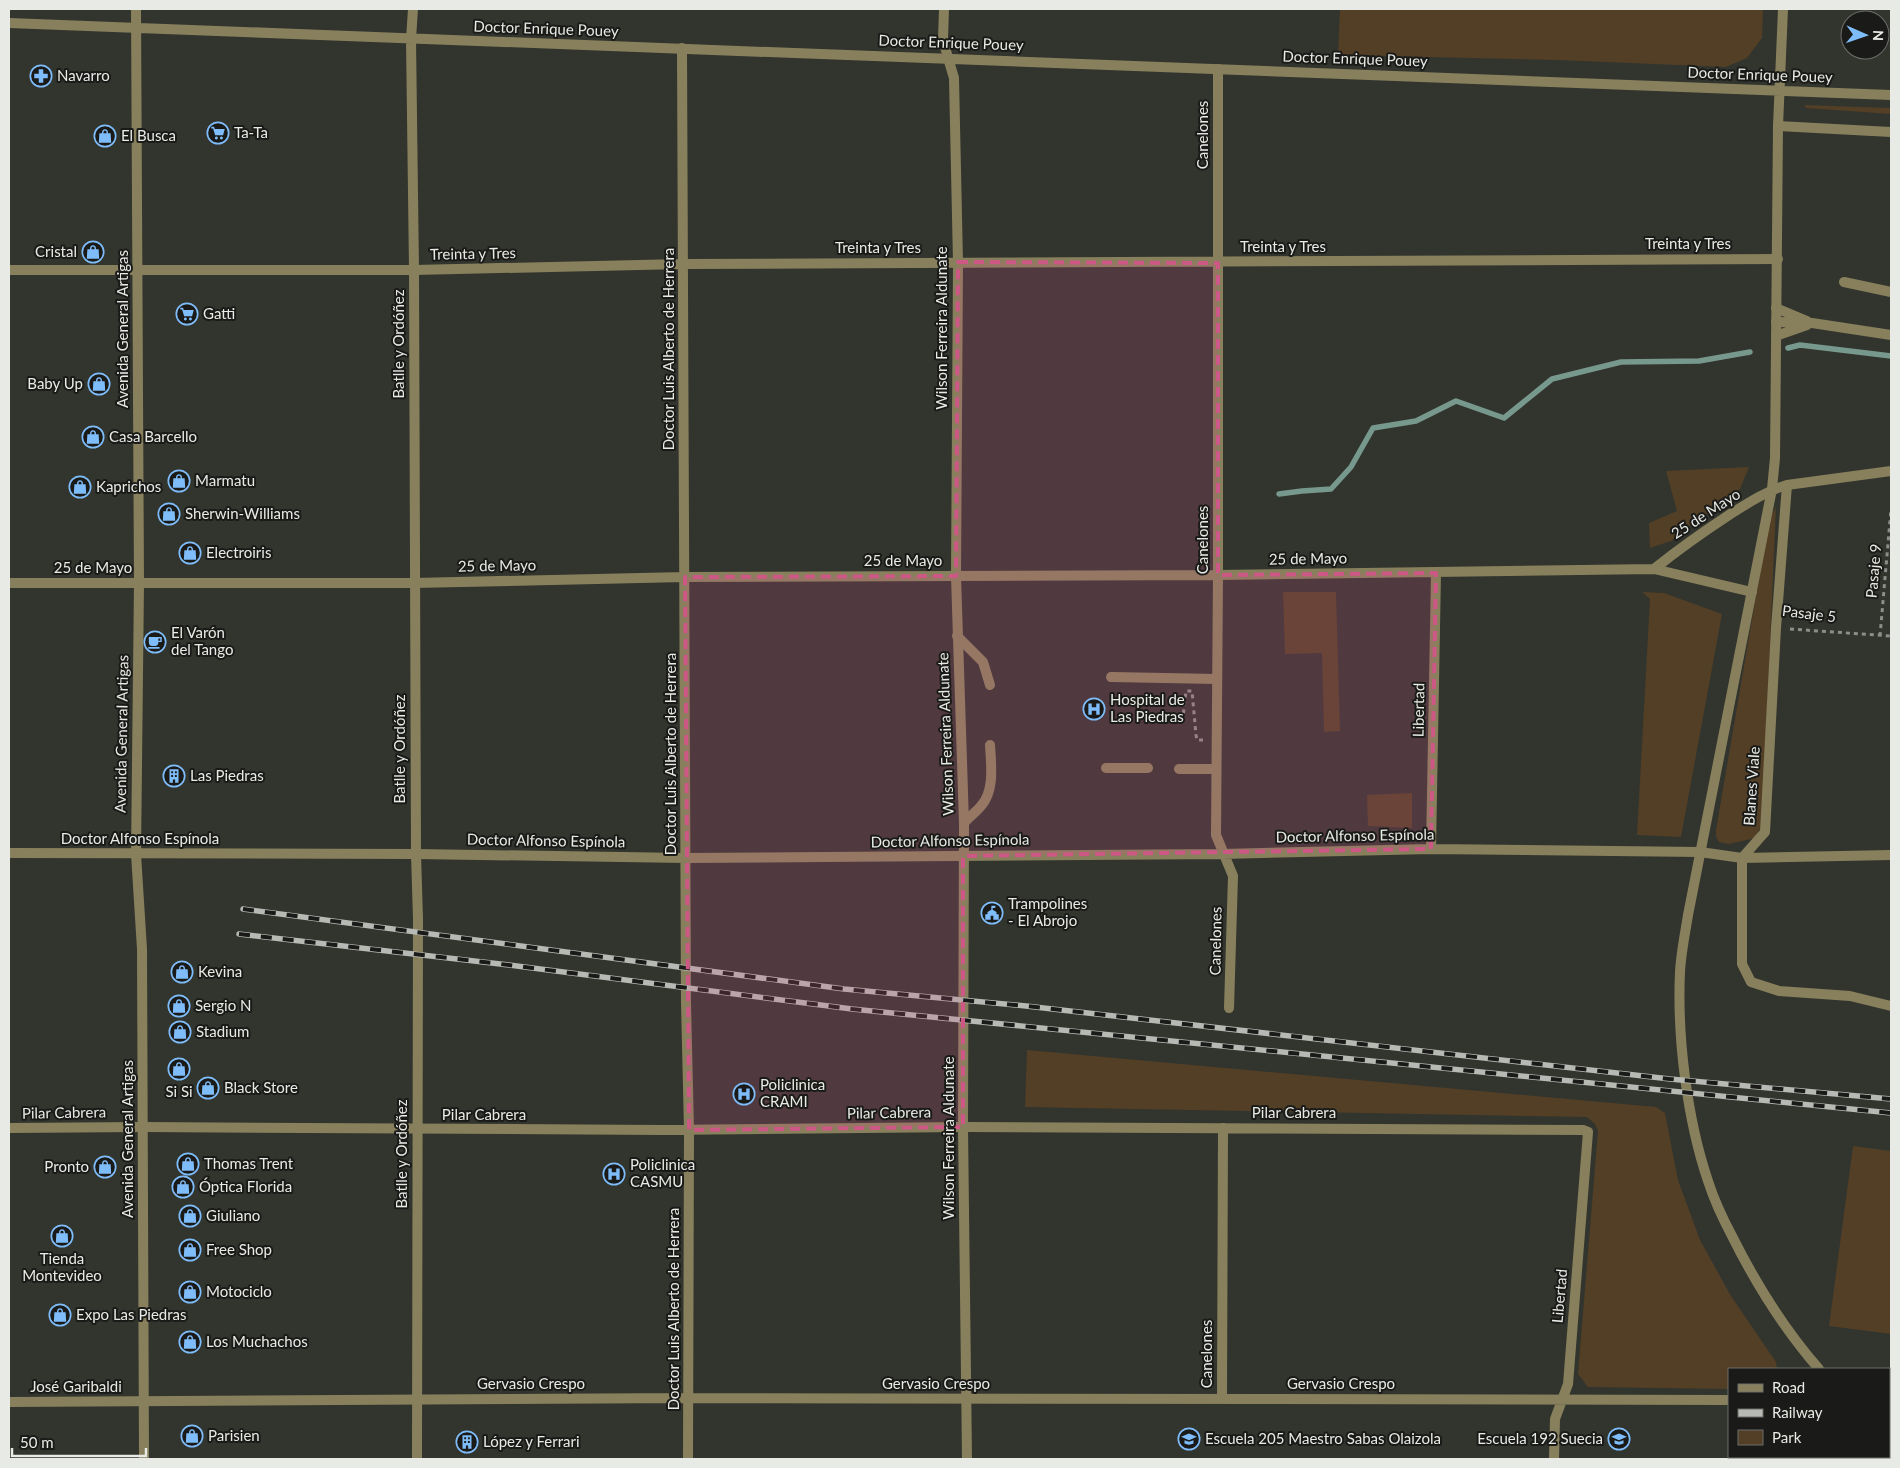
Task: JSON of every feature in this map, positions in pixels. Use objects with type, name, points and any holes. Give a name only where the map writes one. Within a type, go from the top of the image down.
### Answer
[{"type":"street","name":"Avenida General Artigas","points":[[136,9],[139,583],[136,854],[142,949],[144,1459]]},
{"type":"street","name":"Batlle y Ordóñez","points":[[413,9],[410,39],[414,270],[414,583],[418,919],[417,1459]]},
{"type":"street","name":"Wilson Ferreira Aldunate","points":[[944,9],[943,39],[954,78],[958,262],[956,576],[964,823],[967,1459]]},
{"type":"street","points":[[1783,9],[1778,126],[1775,458],[1772,489],[1688,915],[1680,971],[1681,1026],[1690,1108],[1697,1145],[1708,1182],[1726,1225],[1770,1304],[1795,1342],[1818,1368]]},
{"type":"street","name":"Doctor Enrique Pouey","points":[[9,23],[1891,95]]},
{"type":"street","name":"Doctor Luis Alberto de Herrera","points":[[682,48],[686,1003],[689,1130],[688,1459]]},
{"type":"street","name":"Canelones","points":[[1218,69],[1216,835],[1232,876],[1229,1008]]},
{"type":"street","points":[[1778,126],[1891,132]]},
{"type":"street","name":"Treinta y Tres","points":[[9,270],[414,270],[683,264],[1778,259]]},
{"type":"street","points":[[1844,282],[1891,292]]},
{"type":"street","points":[[1776,308],[1812,323]]},
{"type":"street","points":[[1776,322],[1812,323],[1891,335]]},
{"type":"street","points":[[1776,336],[1812,323]]},
{"type":"street","points":[[1772,489],[1787,485],[1891,472]]},
{"type":"street","name":"Blanes Viale","points":[[1742,858],[1765,832],[1776,628],[1787,485]]},
{"type":"street","name":"25 de Mayo","points":[[9,583],[414,583],[685,577],[1218,575],[1654,569],[1686,543],[1772,489]]},
{"type":"street","points":[[1654,569],[1752,592]]},
{"type":"street","name":"Libertad","points":[[1431,849],[1436,573]]},
{"type":"street","points":[[957,636],[983,662],[990,685]]},
{"type":"street","points":[[1111,677],[1217,680]]},
{"type":"street","points":[[964,823],[983,805],[989,791],[991,776],[990,745]]},
{"type":"street","points":[[1106,768],[1148,768]]},
{"type":"street","points":[[1179,768],[1216,769]]},
{"type":"street","name":"Doctor Alfonso Espínola","points":[[9,853],[416,854],[686,858],[1224,854],[1431,849],[1700,852],[1742,858],[1891,855]]},
{"type":"street","points":[[1742,858],[1742,964],[1751,982],[1779,991],[1850,996],[1891,1006]]},
{"type":"street","name":"Pilar Cabrera","points":[[9,1128],[689,1130],[964,1127],[1578,1129],[1588,1132]]},
{"type":"street","name":"Canelones","points":[[1222,1399],[1223,1128]]},
{"type":"street","name":"Libertad","points":[[1554,1459],[1555,1419],[1568,1384],[1588,1132]]},
{"type":"street","name":"Gervasio Crespo","points":[[144,1402],[689,1398],[1728,1400]]},
{"type":"street","name":"José Garibaldi","points":[[9,1402],[144,1402]]},
{"type":"path","name":"Pasaje 9","points":[[1880,636],[1891,509]]},
{"type":"path","name":"Pasaje 5","points":[[1776,628],[1891,636]]},
{"type":"path","points":[[1180,721],[1183,717],[1186,691],[1192,691],[1197,740],[1216,740]]},
{"type":"highlighted area","points":[[958,262],[1218,263],[1218,575],[1436,573],[1431,849],[963,856],[963,1127],[689,1130],[685,577],[956,576]]},
{"type":"green space","points":[[1340,9],[1763,9],[1762,38],[1747,58],[1726,67],[1558,60],[1338,55]]},
{"type":"green space","points":[[1804,105],[1891,108],[1891,114],[1806,108]]},
{"type":"green space","points":[[1749,467],[1740,489],[1671,541],[1650,548],[1649,523],[1677,511],[1666,471]]},
{"type":"green space","points":[[1776,507],[1762,825],[1755,838],[1729,844],[1719,842],[1716,837],[1716,830],[1769,520]]},
{"type":"green space","points":[[1283,592],[1336,592],[1340,731],[1324,732],[1322,653],[1285,654]]},
{"type":"green space","points":[[1642,592],[1664,593],[1722,614],[1681,837],[1637,835],[1650,599]]},
{"type":"green space","points":[[1412,793],[1412,828],[1368,826],[1367,795]]},
{"type":"green space","points":[[1027,1050],[1656,1107],[1665,1113],[1678,1180],[1700,1240],[1731,1296],[1776,1362],[1777,1368],[1728,1368],[1728,1389],[1588,1387],[1578,1374],[1598,1131],[1595,1124],[1587,1117],[1025,1107]]},
{"type":"green space","points":[[1853,1146],[1891,1151],[1891,1334],[1829,1326]]},
{"type":"waterway","points":[[1788,348],[1800,345],[1891,356]]},
{"type":"waterway","points":[[1279,494],[1331,489],[1351,467],[1373,428],[1416,421],[1456,401],[1504,418],[1552,379],[1621,362],[1699,361],[1750,352]]},
{"type":"railway","points":[[243,909],[844,989],[1026,1006],[1670,1079],[1891,1099]]},
{"type":"railway","points":[[239,934],[509,965],[852,1009],[1891,1113]]},
{"type":"place","name":"Navarro","points":[[41,76]]},
{"type":"place","name":"Ta-Ta","points":[[218,133]]},
{"type":"place","name":"El Busca","points":[[105,136]]},
{"type":"place","name":"Cristal","points":[[93,252]]},
{"type":"place","name":"Gatti","points":[[187,314]]},
{"type":"place","name":"Baby Up","points":[[99,384]]},
{"type":"place","name":"Casa Barcello","points":[[93,437]]},
{"type":"place","name":"Marmatu","points":[[179,481]]},
{"type":"place","name":"Kaprichos","points":[[80,487]]},
{"type":"place","name":"Sherwin-Williams","points":[[169,514]]},
{"type":"place","name":"Electroiris","points":[[190,553]]},
{"type":"place","name":"El Varón del Tango","points":[[155,642]]},
{"type":"place","name":"Hospital de Las Piedras","points":[[1094,709]]},
{"type":"place","name":"Las Piedras","points":[[174,776]]},
{"type":"place","name":"Trampolines - El Abrojo","points":[[992,913]]},
{"type":"place","name":"Kevina","points":[[182,972]]},
{"type":"place","name":"Sergio N","points":[[179,1006]]},
{"type":"place","name":"Stadium","points":[[180,1032]]},
{"type":"place","name":"Si Si","points":[[179,1069]]},
{"type":"place","name":"Black Store","points":[[208,1088]]},
{"type":"place","name":"Policlinica CRAMI","points":[[744,1094]]},
{"type":"place","name":"Thomas Trent","points":[[188,1164]]},
{"type":"place","name":"Pronto","points":[[105,1167]]},
{"type":"place","name":"Policlinica CASMU","points":[[614,1174]]},
{"type":"place","name":"Óptica Florida","points":[[183,1187]]},
{"type":"place","name":"Giuliano","points":[[190,1216]]},
{"type":"place","name":"Tienda Montevideo","points":[[62,1236]]},
{"type":"place","name":"Free Shop","points":[[190,1250]]},
{"type":"place","name":"Motociclo","points":[[190,1292]]},
{"type":"place","name":"Expo Las Piedras","points":[[60,1315]]},
{"type":"place","name":"Los Muchachos","points":[[190,1342]]},
{"type":"place","name":"Parisien","points":[[192,1436]]},
{"type":"place","name":"Escuela 205 Maestro Sabas Olaizola","points":[[1189,1439]]},
{"type":"place","name":"Escuela 192 Suecia","points":[[1619,1439]]},
{"type":"place","name":"López y Ferrari","points":[[467,1442]]}]
